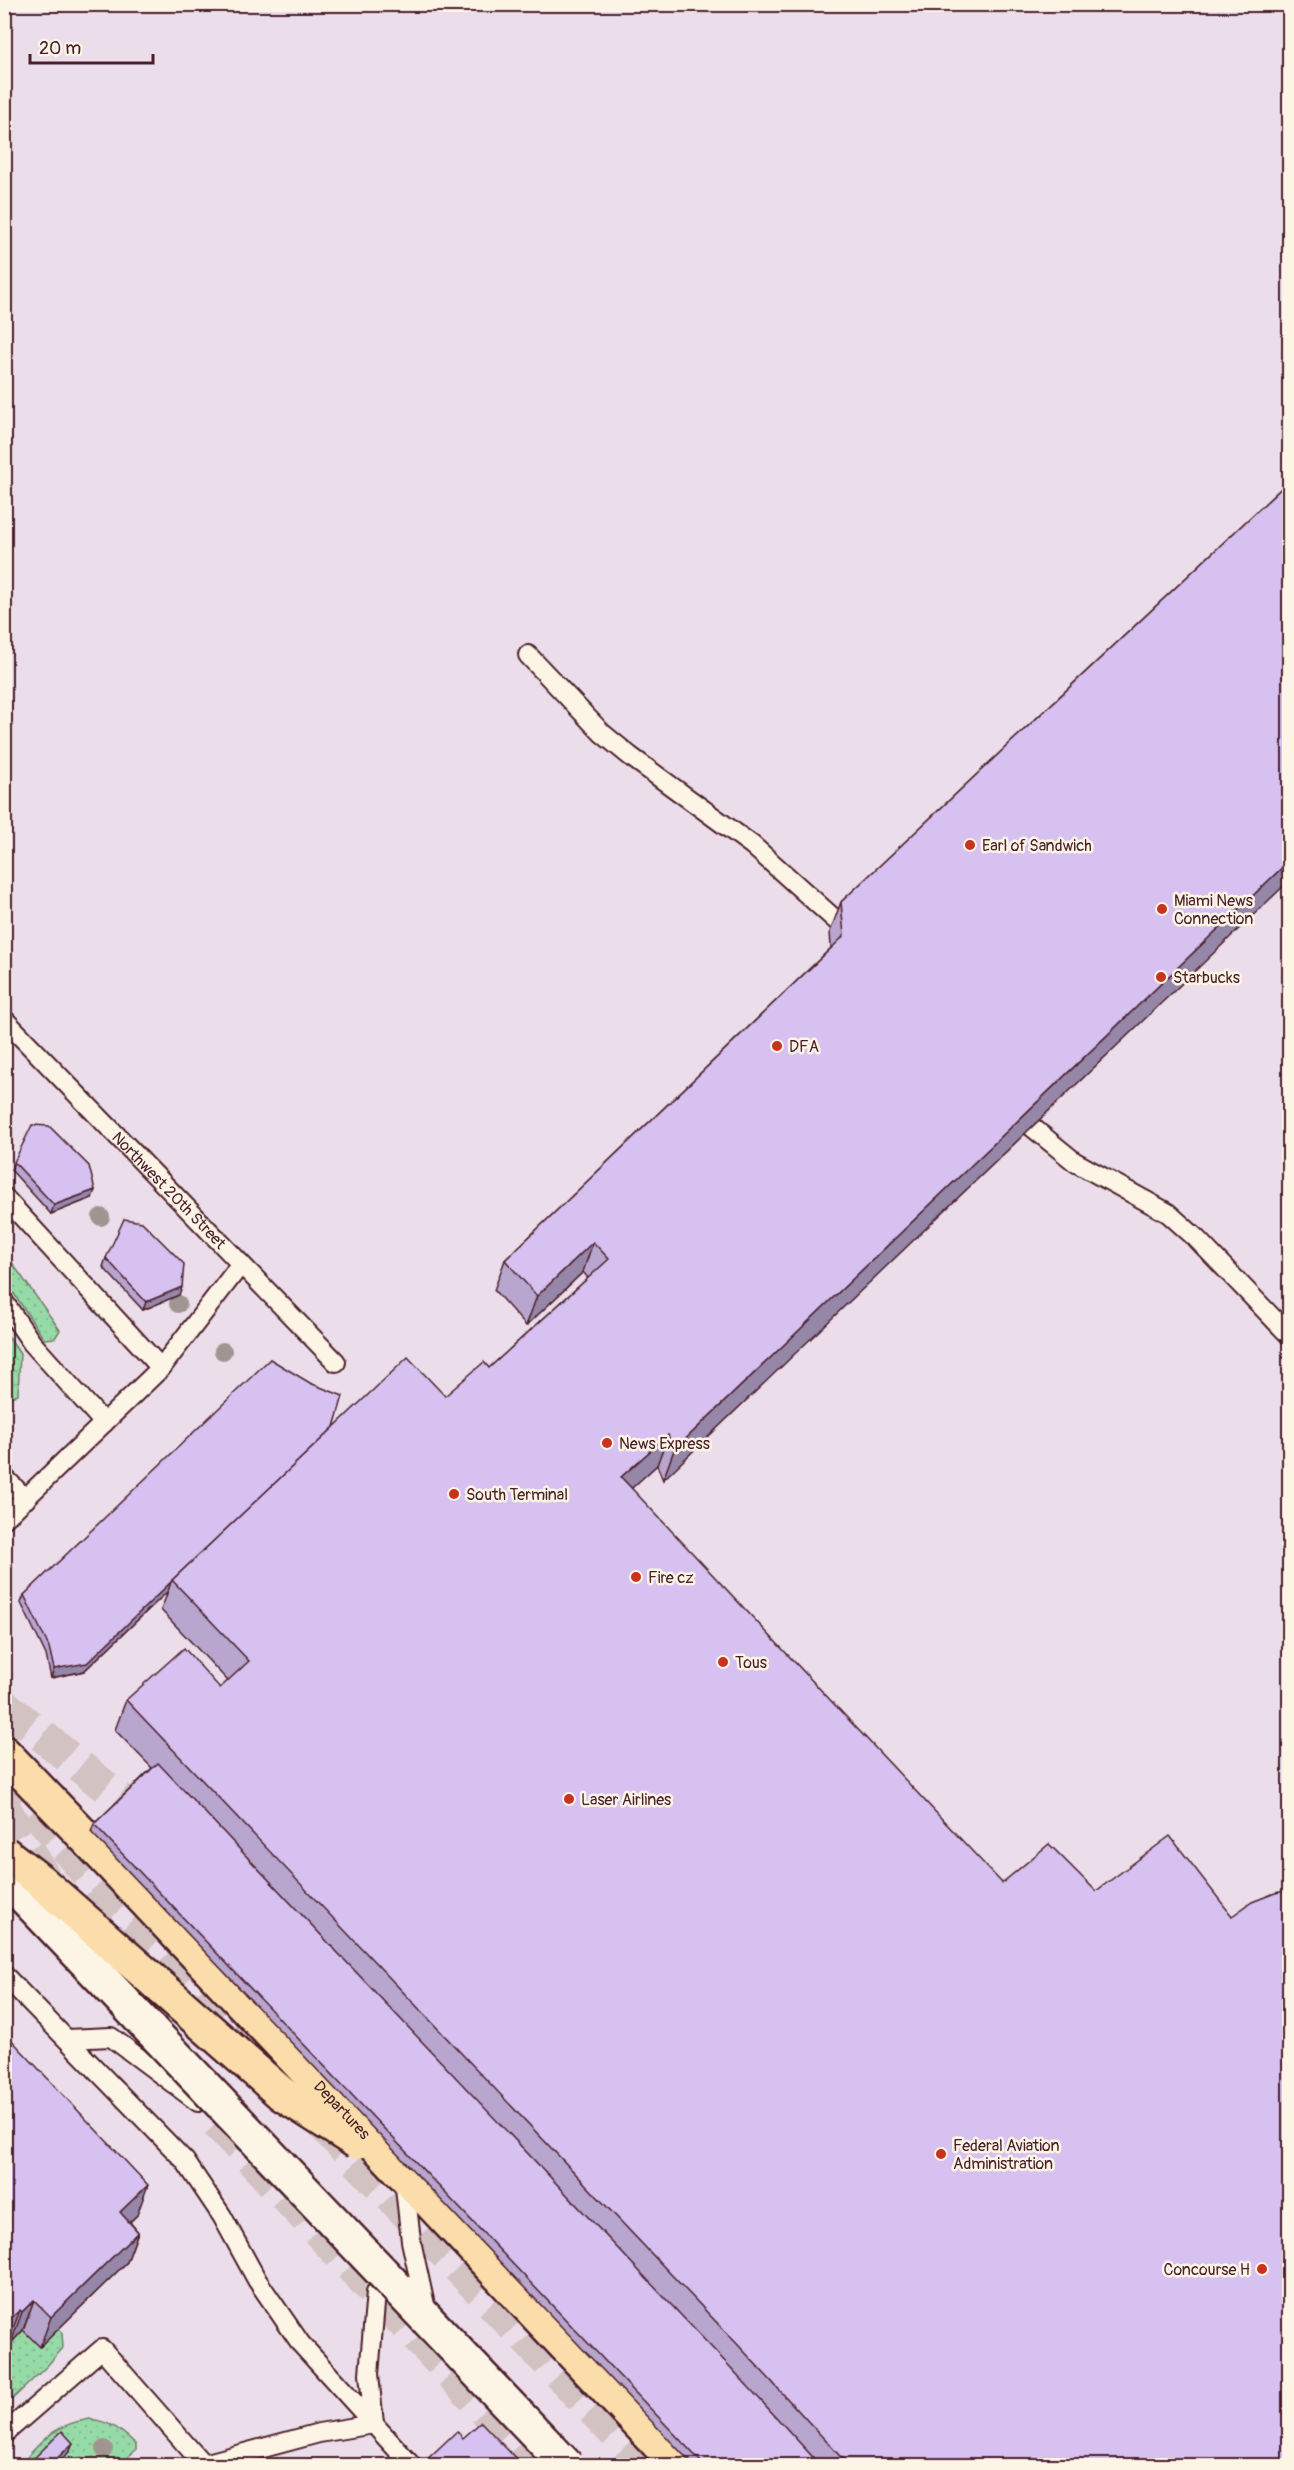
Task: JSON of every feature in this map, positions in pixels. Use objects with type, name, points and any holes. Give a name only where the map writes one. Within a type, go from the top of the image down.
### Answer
[{"type":"main road","name":"Departures","points":[[4,1753],[680,2466]]},
{"type":"main road","points":[[4,1852],[39,1880],[282,2094],[404,2173]]},
{"type":"main road","points":[[4,1876],[567,2466]]},
{"type":"lane","points":[[528,655],[602,733],[752,845],[839,923]]},
{"type":"lane","name":"Northwest 20th Street","points":[[4,1018],[336,1362]]},
{"type":"lane","points":[[1032,1127],[1075,1162],[1168,1213],[1290,1336]]},
{"type":"lane","points":[[4,1197],[161,1368]]},
{"type":"lane","points":[[4,1519],[161,1368],[241,1264]]},
{"type":"lane","points":[[4,1302],[32,1343],[104,1423]]},
{"type":"lane","points":[[4,1477],[26,1499]]},
{"type":"lane","points":[[4,1975],[185,2161],[222,2216],[257,2280],[301,2344],[412,2466]]},
{"type":"lane","points":[[67,2039],[111,2037],[198,2102]]},
{"type":"lane","points":[[404,2173],[411,2241],[429,2322]]},
{"type":"lane","points":[[374,2424],[369,2374],[376,2292]]},
{"type":"lane","points":[[4,2434],[102,2349],[198,2464],[319,2433],[374,2424]]},
{"type":"shaded area","points":[[5,5],[1289,5],[1289,2465],[5,2466]]},
{"type":"green space","points":[[5,1253],[60,1330],[55,1338],[44,1339],[5,1280]]},
{"type":"green space","points":[[4,1330],[20,1354],[18,1394],[5,1400]]},
{"type":"green space","points":[[59,2328],[63,2348],[5,2406],[5,2344],[9,2340],[12,2342],[23,2330]]},
{"type":"green space","points":[[90,2419],[115,2427],[136,2444],[136,2450],[118,2465],[19,2466],[42,2441],[58,2429]]},
{"type":"building","name":"South Terminal","points":[[1290,480],[1290,860],[674,1450],[668,1435],[621,1477],[1002,1883],[1049,1844],[1096,1891],[1170,1836],[1232,1916],[1252,1902],[1290,1890],[1290,2466],[849,2466],[740,2347],[126,1700],[184,1648],[220,1688],[249,1661],[172,1580],[408,1357],[445,1396],[484,1362],[489,1368],[609,1259],[593,1242],[537,1296],[505,1260],[844,936],[841,902]]},
{"type":"building","points":[[32,1125],[49,1126],[89,1166],[95,1190],[54,1205],[14,1162]]},
{"type":"building","points":[[124,1219],[142,1222],[184,1264],[182,1287],[146,1302],[106,1258]]},
{"type":"building","points":[[270,1359],[310,1383],[343,1396],[334,1427],[87,1663],[54,1669],[49,1647],[24,1595]]},
{"type":"building","points":[[158,1763],[732,2369],[821,2466],[705,2466],[94,1824]]},
{"type":"building","points":[[4,2032],[148,2185],[120,2212],[138,2232],[51,2317],[34,2300],[22,2312],[20,2310],[4,2324]]},
{"type":"building","points":[[481,2422],[523,2466],[420,2466],[457,2431],[463,2438]]},
{"type":"building","points":[[62,2431],[73,2443],[49,2466],[26,2466]]},
{"type":"tunnel","points":[[4,1705],[154,1826]]},
{"type":"tunnel","points":[[4,1772],[100,1890],[261,2059]]},
{"type":"tunnel","points":[[4,1807],[52,1891]]},
{"type":"tunnel","points":[[217,2123],[537,2466]]},
{"type":"tunnel","points":[[323,2125],[646,2466]]},
{"type":"place","name":"Earl of Sandwich","points":[[970,845]]},
{"type":"place","name":"Miami News Connection","points":[[1162,909]]},
{"type":"place","name":"Starbucks","points":[[1161,977]]},
{"type":"place","name":"DFA","points":[[777,1046]]},
{"type":"place","name":"News Express","points":[[607,1443]]},
{"type":"place","name":"South Terminal","points":[[454,1494]]},
{"type":"place","name":"Fire cz","points":[[636,1577]]},
{"type":"place","name":"Tous","points":[[723,1662]]},
{"type":"place","name":"Laser Airlines","points":[[569,1799]]},
{"type":"place","name":"Federal Aviation Administration","points":[[941,2154]]},
{"type":"place","name":"Concourse H","points":[[1262,2269]]}]
